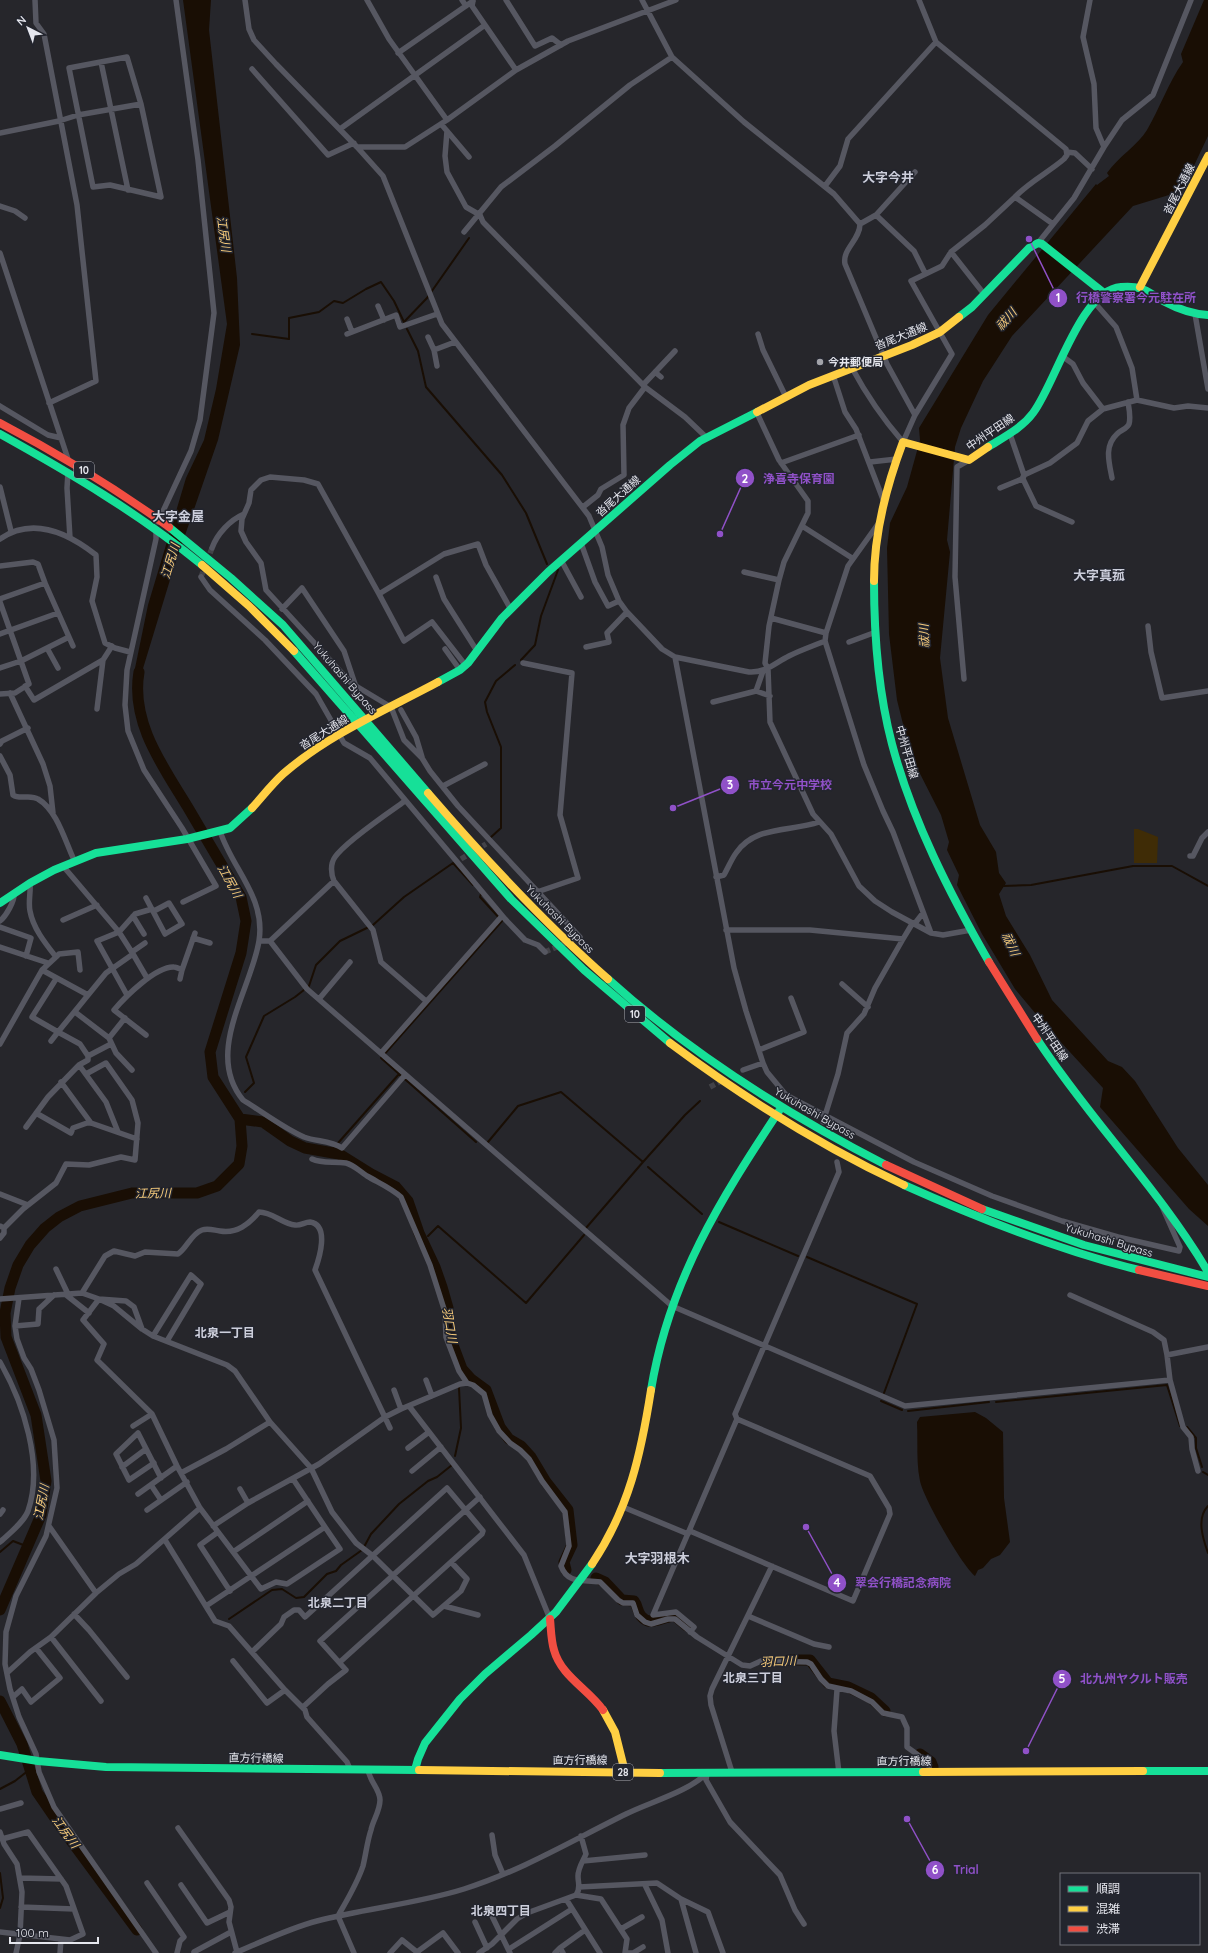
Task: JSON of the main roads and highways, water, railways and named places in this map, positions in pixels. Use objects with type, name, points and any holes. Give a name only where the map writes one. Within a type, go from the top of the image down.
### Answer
[{"type":"main road","name":"沓尾大通線","points":[[1140,287],[1208,156]]},
{"type":"main road","name":"沓尾大通線","points":[[0,903],[30,883],[74,860],[109,850],[188,838],[220,831],[236,823],[282,775],[298,762],[365,719],[391,707],[463,668],[510,608],[561,560],[670,465],[706,437],[833,375],[912,345],[940,332],[963,316],[1021,255],[1040,244],[1104,293]]},
{"type":"main road","points":[[1104,293],[1118,287],[1140,287],[1166,303],[1195,314],[1208,315]]},
{"type":"main road","name":"中州平田線","points":[[1104,293],[1084,313],[1034,412],[1021,426],[969,460],[904,443],[897,459],[879,522],[874,580],[876,632],[882,693],[892,744],[912,804],[971,930],[1037,1041],[1078,1098],[1159,1198],[1185,1234],[1208,1272]]},
{"type":"main road","name":"Yukuhashi Bypass","points":[[0,423],[68,460],[124,495],[162,522],[262,604],[315,660],[479,852],[576,952],[676,1035],[728,1073],[782,1107],[887,1166],[964,1202],[1026,1225],[1107,1252],[1208,1277]]},
{"type":"main road","name":"Yukuhashi Bypass","points":[[0,434],[68,472],[119,503],[189,555],[249,606],[316,674],[475,861],[568,956],[644,1022],[715,1076],[776,1116],[831,1148],[890,1178],[1001,1226],[1103,1262],[1189,1284],[1208,1286]]},
{"type":"main road","points":[[415,1770],[416,1761],[422,1749],[442,1720],[466,1692],[485,1674],[550,1619],[581,1581],[602,1550],[630,1487],[640,1452],[656,1362],[672,1306],[690,1259],[706,1228],[782,1107]]},
{"type":"main road","points":[[550,1619],[554,1652],[558,1661],[563,1669],[603,1709],[617,1740],[624,1772]]},
{"type":"main road","name":"直方行橋線","points":[[0,1755],[20,1759],[106,1767],[707,1773],[1208,1771]]},
{"type":"water","points":[[183,0],[211,0],[209,30],[237,278],[240,345],[218,440],[173,570],[134,698],[133,678],[148,605],[186,478],[204,440],[216,389],[227,324]]},
{"type":"water","name":"祓川","points":[[1204,0],[1208,0],[1208,136],[1182,191],[1133,206],[1012,336],[983,381],[961,428],[955,447],[947,540],[950,552],[940,658],[948,718],[980,825],[996,852],[999,873],[1006,883],[999,894],[1006,916],[1030,955],[1052,1000],[1108,1061],[1122,1067],[1135,1081],[1178,1148],[1208,1185],[1208,1226],[1189,1209],[1100,1107],[1103,1088],[1046,1026],[1015,989],[982,934],[957,885],[959,875],[947,850],[949,842],[941,815],[911,756],[897,700],[889,634],[887,548],[890,523],[907,487],[920,440],[919,428],[988,315],[1096,184],[1097,185],[1109,176],[1107,173],[1147,130],[1173,78],[1183,62],[1181,54]]},
{"type":"water","points":[[975,1412],[986,1418],[1003,1432],[1004,1498],[1010,1542],[1000,1555],[991,1559],[983,1568],[978,1570],[975,1576],[969,1570],[953,1546],[935,1515],[923,1489],[918,1467],[917,1422],[920,1417]]},
{"type":"waterway","points":[[252,334],[289,339],[289,318],[319,312],[334,301],[343,303],[381,282],[394,301],[404,322],[427,298],[469,238]]},
{"type":"waterway","points":[[407,329],[418,351],[426,387],[502,475],[526,513],[547,564]]},
{"type":"waterway","points":[[521,660],[535,645],[541,616],[558,570]]},
{"type":"waterway","points":[[490,838],[501,828],[501,747],[487,712],[485,702],[496,681],[515,665]]},
{"type":"waterway","name":"江尻川","points":[[0,1610],[41,1515],[46,1481],[36,1415],[6,1337],[5,1313],[10,1288],[18,1265],[30,1245],[45,1228],[59,1217],[80,1206],[132,1193],[197,1193],[217,1186],[239,1164],[242,1146],[240,1119],[213,1077],[210,1052],[241,953],[246,921],[241,897],[170,779],[152,745],[140,710],[138,691],[139,672]]},
{"type":"waterway","points":[[245,1092],[254,1083],[246,1057],[264,1016],[295,997],[309,986],[316,965],[340,941],[373,925],[404,897],[453,863],[473,885]]},
{"type":"waterway","points":[[1003,886],[1031,885],[1133,866],[1172,866],[1208,886]]},
{"type":"waterway","points":[[476,1142],[381,1058],[502,921],[480,897],[481,894]]},
{"type":"waterway","points":[[331,1151],[399,1074]]},
{"type":"waterway","points":[[488,1142],[518,1106],[561,1092],[643,1162],[685,1115],[700,1101]]},
{"type":"waterway","name":"羽口川","points":[[240,1119],[263,1122],[290,1141],[305,1148],[339,1154],[371,1174],[396,1187],[408,1201],[419,1233],[435,1267],[442,1287],[448,1308],[450,1337],[462,1369],[471,1379],[486,1390],[500,1427],[509,1439],[521,1446],[531,1457],[546,1482],[568,1510],[572,1545],[564,1562],[566,1570]]},
{"type":"waterway","points":[[586,1228],[643,1162]]},
{"type":"waterway","points":[[648,1167],[702,1214]]},
{"type":"waterway","points":[[719,1222],[798,1256]]},
{"type":"waterway","points":[[428,1236],[438,1226],[526,1303],[584,1235]]},
{"type":"waterway","points":[[807,1257],[917,1304],[884,1393]]},
{"type":"waterway","points":[[996,1402],[1167,1385],[1180,1426]]},
{"type":"waterway","points":[[455,1456],[461,1428],[459,1388]]},
{"type":"waterway","points":[[881,1401],[902,1410]]},
{"type":"waterway","points":[[908,1411],[989,1402]]},
{"type":"waterway","points":[[1187,1427],[1196,1438],[1196,1448],[1202,1467]]},
{"type":"waterway","points":[[364,1547],[371,1534],[399,1504],[428,1481],[437,1477],[452,1465]]},
{"type":"waterway","points":[[1203,1472],[1208,1475]]},
{"type":"waterway","points":[[1208,1506],[1204,1511],[1201,1522],[1204,1541],[1208,1553]]},
{"type":"waterway","points":[[0,1552],[13,1541],[26,1546]]},
{"type":"waterway","points":[[229,1619],[272,1590],[282,1589],[296,1598],[304,1597],[327,1574],[336,1571],[341,1565],[362,1550]]},
{"type":"waterway","name":"羽口川","points":[[596,1578],[605,1582],[622,1600],[634,1601],[641,1616],[645,1619],[653,1621],[675,1616],[687,1626]]},
{"type":"waterway","name":"羽口川","points":[[789,1660],[810,1660],[828,1683],[848,1687],[871,1698],[885,1711]]},
{"type":"waterway","name":"江尻川","points":[[0,1701],[22,1744],[37,1792],[137,1930]]},
{"type":"waterway","name":"羽口川","points":[[920,1754],[931,1762],[933,1767]]},
{"type":"waterway","points":[[0,1789],[15,1781],[29,1770]]},
{"type":"waterway","points":[[0,1873],[3,1898],[0,1908]]},
{"type":"tunnel","points":[[201,577],[212,548]]},
{"type":"tunnel","points":[[461,859],[486,844]]},
{"type":"tunnel","points":[[545,952],[580,937]]},
{"type":"tunnel","points":[[710,1087],[723,1080]]},
{"type":"place","name":"行橋警察署今元駐在所","points":[[1029,239]]},
{"type":"place","name":"今井郵便局","points":[[820,362]]},
{"type":"place","name":"浄喜寺保育園","points":[[720,534]]},
{"type":"place","name":"市立今元中学校","points":[[673,808]]},
{"type":"place","name":"翠会行橋記念病院","points":[[806,1527]]},
{"type":"place","name":"北九州ヤクルト販売","points":[[1026,1751]]},
{"type":"place","name":"Trial","points":[[907,1819]]},
{"type":"district","name":"大字今井","points":[[888,177]]},
{"type":"district","name":"大字金屋","points":[[178,516]]},
{"type":"district","name":"大字真菰","points":[[1099,575]]},
{"type":"district","name":"北泉一丁目","points":[[225,1332]]},
{"type":"district","name":"大字羽根木","points":[[657,1558]]},
{"type":"district","name":"北泉二丁目","points":[[338,1602]]},
{"type":"district","name":"北泉三丁目","points":[[753,1677]]},
{"type":"district","name":"北泉四丁目","points":[[501,1910]]}]
